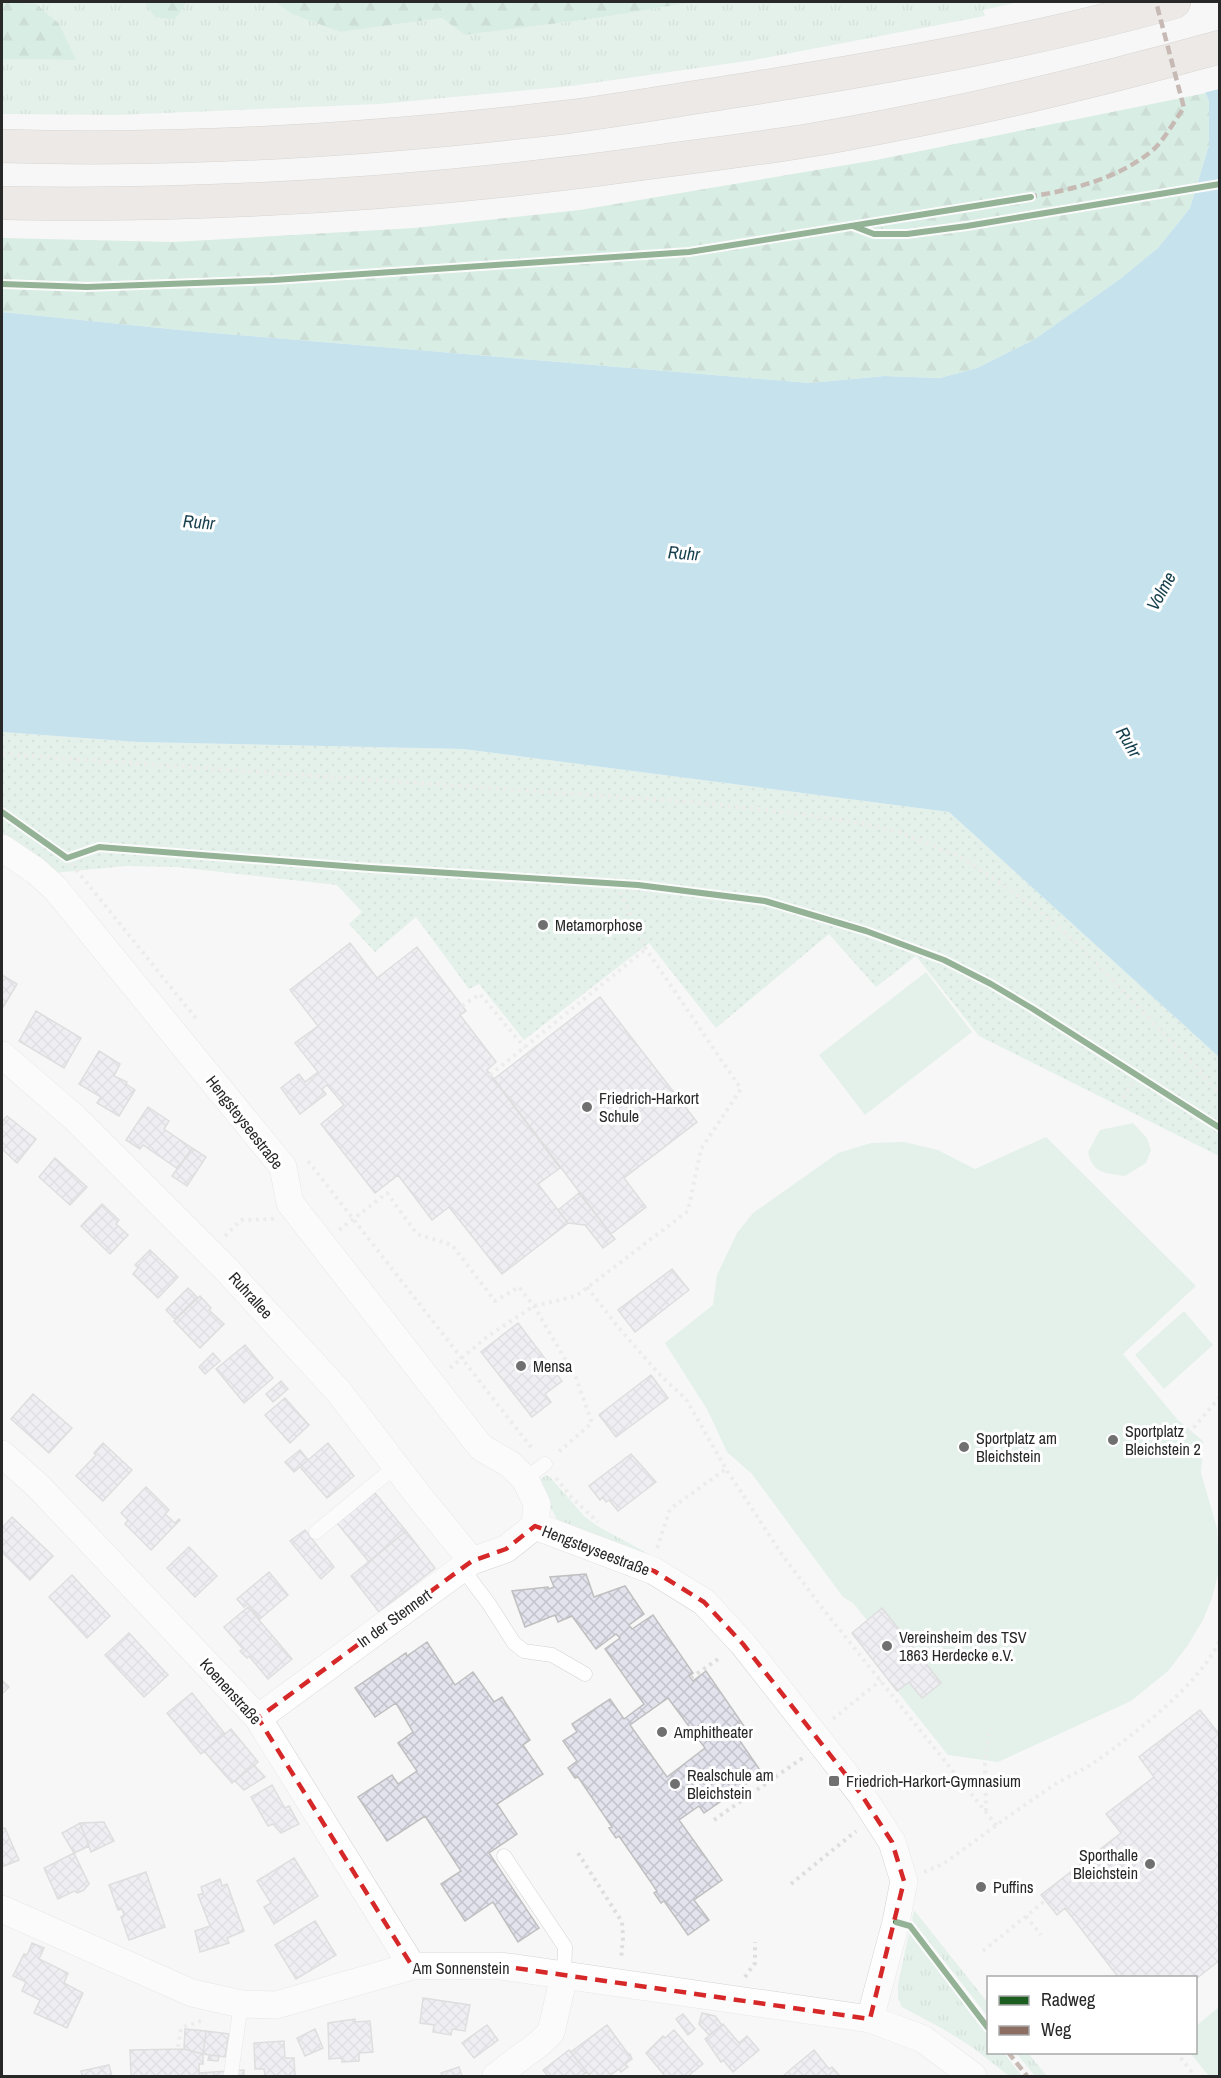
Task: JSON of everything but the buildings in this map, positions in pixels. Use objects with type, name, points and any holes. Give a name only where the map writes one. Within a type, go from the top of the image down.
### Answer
[{"type":"highway","points":[[2,146],[221,146],[364,137],[568,116],[856,71],[989,46],[1106,21],[1174,2]]},
{"type":"highway","points":[[2,203],[212,202],[446,187],[551,177],[837,136],[1006,102],[1119,75],[1220,47]]},
{"type":"street","name":"Hengsteyseestraße","points":[[2,848],[36,871],[55,888],[283,1167],[290,1203],[482,1448],[510,1464],[535,1472],[537,1504],[535,1526],[654,1571],[704,1602],[741,1642],[861,1794],[892,1842],[904,1881],[896,1922],[870,2019]]},
{"type":"street","name":"Ruhrallee","points":[[2,1055],[75,1118],[209,1251],[339,1392],[467,1564]]},
{"type":"street","name":"Koenenstraße","points":[[2,1454],[38,1486],[258,1718],[412,1966]]},
{"type":"street","name":"In der Stennert","points":[[258,1718],[467,1564],[506,1549],[535,1526]]},
{"type":"street","name":"Am Sonnenstein","points":[[2,1909],[192,1993],[232,2002],[276,2005],[412,1966],[501,1966],[870,2019]]},
{"type":"street","points":[[496,2076],[540,2043],[550,2032],[564,1976]]},
{"type":"street","points":[[870,2019],[922,2039],[973,2076]]},
{"type":"lane","points":[[316,1532],[396,1466]]},
{"type":"lane","points":[[467,1564],[514,1643],[524,1651],[552,1655],[585,1674]]},
{"type":"lane","points":[[504,1856],[565,1947],[564,1976]]},
{"type":"lane","points":[[231,2074],[232,2002]]},
{"type":"path","points":[[2,754],[692,802],[861,823],[899,832],[963,858],[1036,908],[1080,946],[1220,1092]]},
{"type":"path","points":[[67,858],[200,1023]]},
{"type":"path","points":[[431,1384],[488,1336],[534,1306],[576,1296],[688,1211],[701,1149],[741,1089],[646,949],[617,884]]},
{"type":"path","points":[[490,1075],[646,949]]},
{"type":"path","points":[[462,1006],[480,993],[525,1048]]},
{"type":"path","points":[[1123,1098],[1137,1075]]},
{"type":"path","points":[[302,1153],[461,1359],[535,1472],[572,1497],[603,1526]]},
{"type":"path","points":[[353,1219],[387,1193],[417,1234],[452,1245],[495,1300],[519,1287],[534,1306],[576,1378],[592,1423],[564,1447]]},
{"type":"path","points":[[209,1251],[241,1220],[262,1219]]},
{"type":"path","points":[[587,1287],[618,1327],[686,1400],[726,1469],[783,1556],[997,1826]]},
{"type":"path","points":[[1169,1456],[1220,1397]]},
{"type":"path","points":[[654,1571],[656,1553],[670,1509],[726,1469]]},
{"type":"path","points":[[904,1881],[944,1864],[1049,1787],[1094,1762],[1144,1724],[1174,1698],[1213,1655],[1220,1640]]},
{"type":"path","points":[[691,1678],[741,1642]]},
{"type":"path","points":[[714,1820],[818,1739],[881,1680]]},
{"type":"path","points":[[987,1813],[984,1787],[990,1728]]},
{"type":"path","points":[[791,1884],[875,1816]]},
{"type":"path","points":[[578,1853],[622,1922],[623,1938],[618,1984]]},
{"type":"path","points":[[983,1951],[1046,1900]]},
{"type":"path","points":[[1026,1916],[1041,1935]]},
{"type":"path","points":[[740,2001],[744,1978],[755,1963],[755,1942]]},
{"type":"path","points":[[178,2047],[181,2028],[220,2013],[232,2002]]},
{"type":"path","points":[[1178,2054],[1195,2076]]},
{"type":"highlighted area","points":[[535,1526],[654,1571],[704,1602],[743,1644],[861,1794],[892,1842],[904,1881],[870,2019],[501,1966],[412,1966],[258,1718],[472,1561],[506,1549]]},
{"type":"green space","points":[[2,2],[36,4],[59,24],[76,60],[2,59]]},
{"type":"green space","points":[[4,2],[144,2],[155,17],[175,20],[187,2],[275,2],[292,14],[340,32],[442,18],[465,35],[591,19],[694,2],[1019,2],[983,10],[985,16],[754,60],[571,86],[379,104],[117,115],[2,114],[2,59],[76,60]]},
{"type":"green space","points":[[144,2],[187,2],[175,20],[155,17]]},
{"type":"green space","points":[[275,2],[694,2],[591,19],[465,35],[442,18],[340,32],[292,14]]},
{"type":"green space","points":[[1206,93],[1209,101],[1209,145],[1190,208],[1158,248],[1120,279],[1035,339],[977,368],[940,378],[884,376],[810,383],[190,331],[2,312],[2,238],[174,242],[414,228],[580,210],[876,160]]},
{"type":"green space","points":[[2,732],[138,742],[463,749],[949,812],[1219,1057],[1219,1156],[979,1036],[916,956],[876,987],[829,934],[716,1028],[649,943],[524,1040],[479,984],[469,989],[416,917],[375,952],[349,924],[362,912],[337,885],[177,867],[125,866],[54,873],[2,835]]},
{"type":"green space","points":[[926,972],[972,1032],[865,1115],[819,1055]]},
{"type":"green space","points":[[1133,1123],[1147,1138],[1151,1150],[1146,1163],[1125,1176],[1106,1173],[1093,1165],[1088,1152],[1100,1130]]},
{"type":"green space","name":"Sportplatz am Bleichstein","points":[[1046,1137],[1196,1286],[1123,1354],[1177,1419],[1203,1441],[1201,1473],[1217,1528],[1219,1570],[1212,1598],[1203,1620],[1168,1671],[1131,1701],[998,1762],[948,1755],[897,1691],[909,1682],[922,1698],[940,1683],[882,1609],[867,1620],[853,1603],[843,1597],[752,1474],[727,1452],[708,1411],[665,1343],[713,1305],[717,1275],[737,1233],[753,1213],[838,1153],[871,1143],[904,1142],[938,1150],[975,1169]]},
{"type":"green space","points":[[1184,1311],[1213,1345],[1164,1389],[1135,1355]]},
{"type":"green space","points":[[546,1475],[585,1517],[647,1553],[648,1556],[561,1522],[556,1518],[538,1481]]},
{"type":"green space","points":[[914,1910],[987,2002],[987,2016],[912,1920]]},
{"type":"green space","points":[[909,1933],[987,2032],[987,2054],[1005,2054],[1022,2076],[1009,2076],[972,2047],[902,2007],[898,1998],[898,1984]]},
{"type":"green space","points":[[1219,2007],[1219,2076],[1209,2076],[1191,2054],[1197,2054],[1197,2025]]},
{"type":"green space","points":[[1017,2054],[1029,2054],[1047,2076],[1035,2076]]},
{"type":"water","points":[[1219,2],[1219,1057],[949,812],[463,749],[138,742],[2,732],[2,312],[190,331],[810,383],[884,376],[940,378],[977,368],[1035,339],[1120,279],[1158,248],[1190,208],[1209,145],[1209,101],[1204,89]]},
{"type":"pier","points":[[1175,2],[1219,2],[1219,89],[1203,93]]},
{"type":"marked path","points":[[1028,197],[1078,187],[1125,169],[1157,146],[1184,108],[1156,2]]},
{"type":"marked path","points":[[1010,2054],[1027,2076]]},
{"type":"cycle path","points":[[853,226],[874,234],[907,234],[1220,184]]},
{"type":"cycle path","points":[[2,284],[87,287],[274,280],[689,252],[1031,197]]},
{"type":"cycle path","points":[[2,812],[67,858],[99,847],[370,868],[638,885],[765,901],[866,931],[944,960],[1033,1009],[1220,1128]]},
{"type":"cycle path","points":[[896,1922],[910,1926],[987,2027]]},
{"type":"place","name":"Metamorphose","points":[[543,925]]},
{"type":"place","name":"Friedrich-Harkort Schule","points":[[587,1107]]},
{"type":"place","name":"Mensa","points":[[521,1366]]},
{"type":"place","name":"Sportplatz Bleichstein 2","points":[[1113,1440]]},
{"type":"place","name":"Sportplatz am Bleichstein","points":[[964,1447]]},
{"type":"place","name":"Vereinsheim des TSV 1863 Herdecke e.V.","points":[[887,1646]]},
{"type":"place","name":"Amphitheater","points":[[662,1732]]},
{"type":"place","name":"Friedrich-Harkort-Gymnasium","points":[[834,1781]]},
{"type":"place","name":"Realschule am Bleichstein","points":[[675,1784]]},
{"type":"place","name":"Sporthalle Bleichstein","points":[[1150,1864]]},
{"type":"place","name":"Puffins","points":[[981,1887]]},
{"type":"water label","name":"Ruhr","points":[[199,522]]},
{"type":"water label","name":"Ruhr","points":[[684,553]]},
{"type":"water label","name":"Volme","points":[[1161,591]]},
{"type":"water label","name":"Ruhr","points":[[1129,742]]}]
